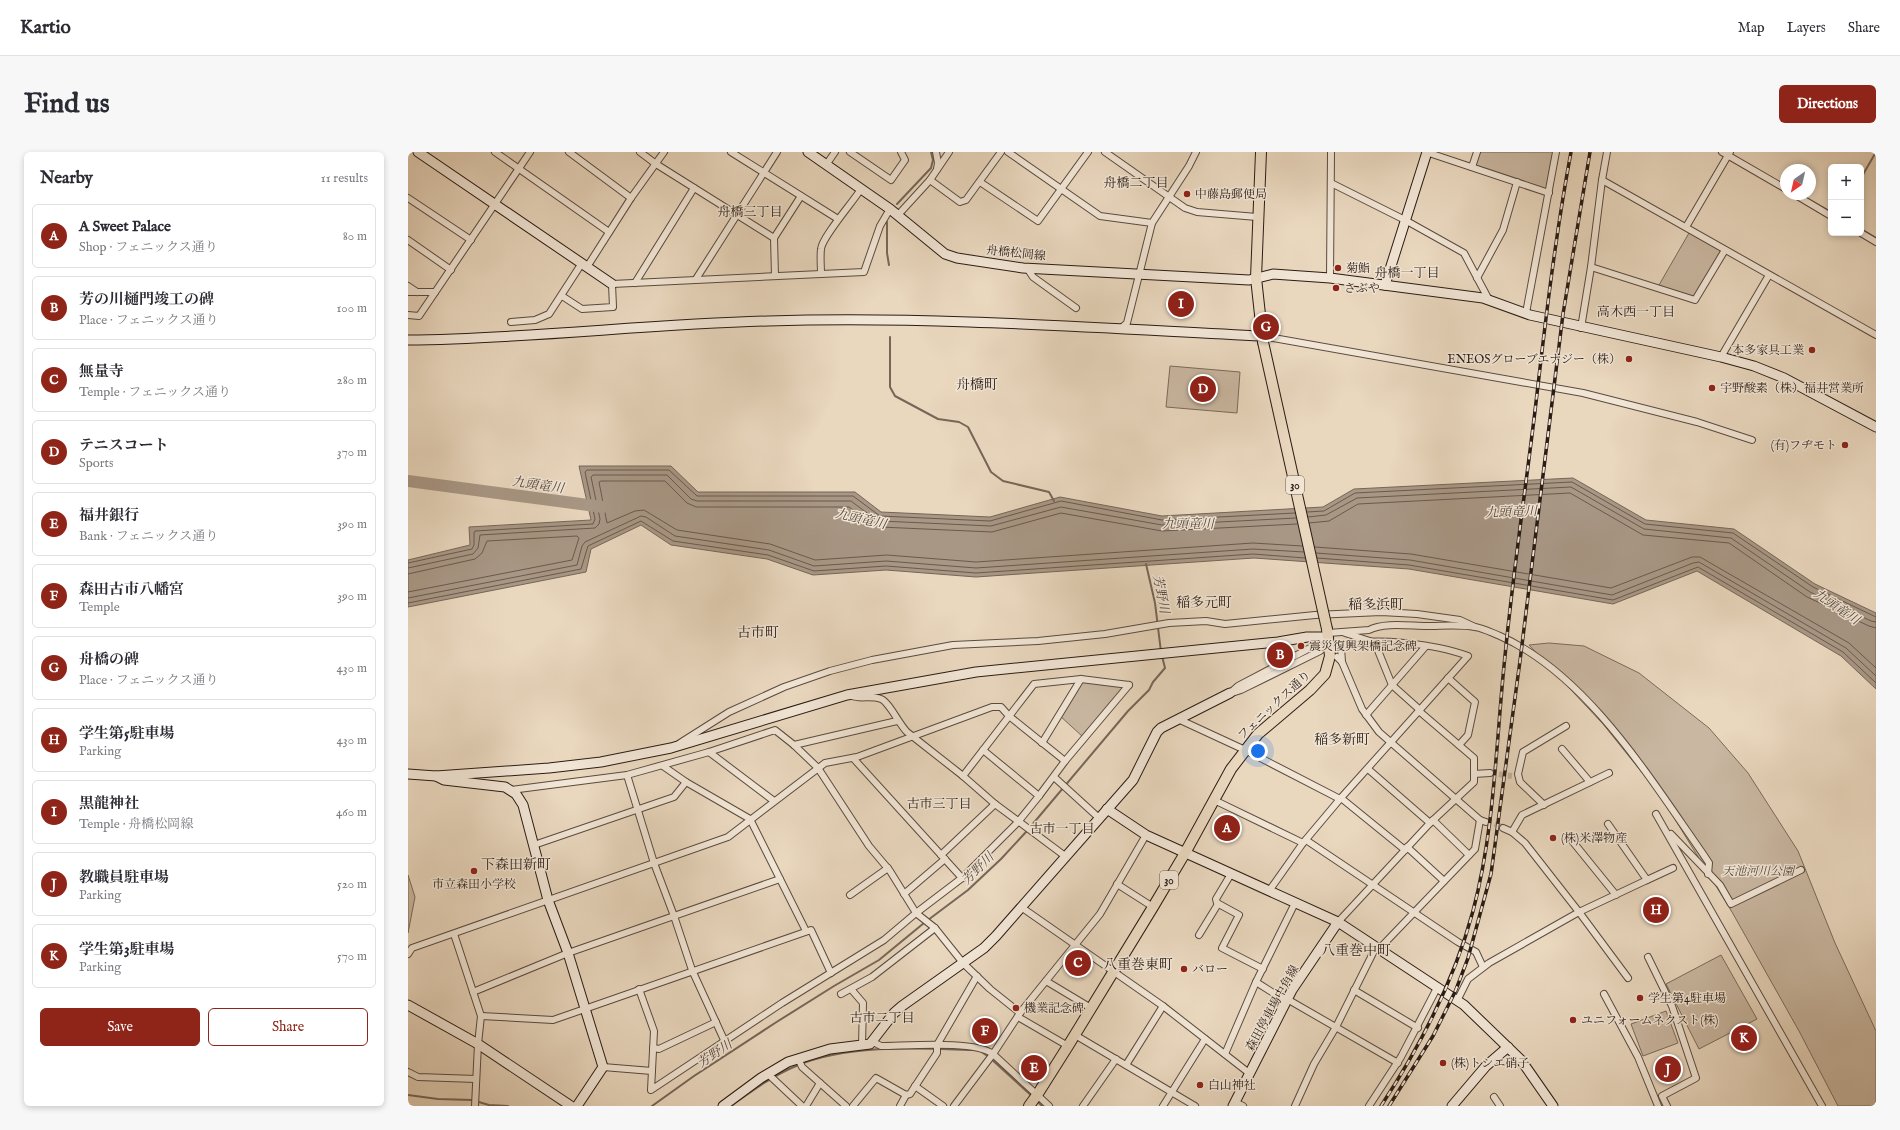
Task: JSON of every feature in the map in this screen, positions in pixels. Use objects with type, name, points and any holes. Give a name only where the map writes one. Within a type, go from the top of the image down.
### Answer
[{"type":"main road","name":"フェニックス通り","points":[[1029,1106],[1038,1095],[1153,907],[1185,853],[1231,769],[1258,734],[1310,690],[1323,677],[1328,667],[1330,656],[1326,634],[1263,339],[1256,278],[1257,217],[1261,152]]},
{"type":"street","points":[[418,152],[612,284],[864,272],[880,226],[890,208]]},
{"type":"street","points":[[495,152],[609,232]]},
{"type":"street","points":[[408,315],[419,316],[530,152]]},
{"type":"street","points":[[569,152],[631,198]]},
{"type":"street","points":[[640,152],[656,164],[774,238]]},
{"type":"street","points":[[511,322],[535,320],[550,314],[664,152]]},
{"type":"street","points":[[731,152],[838,220]]},
{"type":"street","points":[[696,280],[777,152]]},
{"type":"street","name":"舟橋松岡線","points":[[808,152],[890,208],[935,248],[945,254],[957,258],[1027,268],[1249,280],[1273,274],[1330,278],[1463,294],[1489,300],[1526,314],[1581,328],[1721,357],[1784,378],[1876,427]]},
{"type":"street","points":[[826,165],[835,152]]},
{"type":"street","points":[[850,152],[891,180],[905,160],[901,152]]},
{"type":"street","points":[[936,152],[938,163],[936,173]]},
{"type":"street","points":[[898,215],[936,173],[949,152]]},
{"type":"street","points":[[930,180],[960,202],[966,200],[1001,152]]},
{"type":"street","points":[[1008,152],[1100,216],[1152,223]]},
{"type":"street","points":[[980,182],[1038,221],[1088,152]]},
{"type":"street","points":[[1106,152],[1185,208],[1197,212],[1257,217]]},
{"type":"street","points":[[1120,329],[1127,323],[1141,274],[1152,223],[1170,197],[1196,152]]},
{"type":"street","points":[[1330,278],[1331,152]]},
{"type":"street","points":[[1384,285],[1427,152],[1549,193]]},
{"type":"street","points":[[1472,167],[1477,152]]},
{"type":"street","points":[[1526,314],[1556,152]]},
{"type":"street","points":[[1581,328],[1607,152]]},
{"type":"street","points":[[1686,227],[1726,153],[1780,185]]},
{"type":"street","points":[[1602,180],[1876,335]]},
{"type":"street","points":[[1477,278],[1503,230],[1517,182]]},
{"type":"street","points":[[1331,183],[1405,220],[1464,254],[1489,300]]},
{"type":"street","points":[[635,283],[694,188]]},
{"type":"street","points":[[821,274],[821,247],[838,220],[852,204],[861,189]]},
{"type":"street","points":[[775,276],[774,238],[801,196]]},
{"type":"street","points":[[408,198],[470,240]]},
{"type":"street","points":[[1804,200],[1828,214]]},
{"type":"street","points":[[1864,235],[1876,242]]},
{"type":"street","points":[[408,240],[450,270]]},
{"type":"street","points":[[1591,267],[1695,300],[1725,250]]},
{"type":"street","points":[[1027,268],[1033,277],[1076,308]]},
{"type":"street","points":[[1721,357],[1769,275]]},
{"type":"street","points":[[562,296],[582,309],[613,307],[612,284]]},
{"type":"street","points":[[408,286],[417,292]]},
{"type":"street","points":[[408,292],[435,292]]},
{"type":"street","points":[[408,340],[498,338],[691,323],[869,320],[987,323],[1120,329],[1263,339],[1583,393],[1697,422],[1752,440]]},
{"type":"street","points":[[671,748],[729,712],[784,687],[830,671],[872,660],[953,645],[1038,641],[1105,634],[1169,623],[1206,621],[1225,624],[1381,612],[1417,614],[1460,620],[1499,636],[1526,650],[1549,665],[1608,725],[1644,770],[1710,863],[1708,874]]},
{"type":"street","points":[[408,774],[436,776],[549,768],[601,762],[671,748],[847,695],[976,672],[1170,653],[1340,632],[1369,630],[1392,625],[1475,627]]},
{"type":"street","points":[[1338,922],[1431,822],[1474,782],[1474,758],[1392,685],[1377,648],[1372,642],[1340,632]]},
{"type":"street","points":[[1230,693],[1238,686],[1312,647],[1326,634]]},
{"type":"street","points":[[1269,891],[1305,842],[1341,799],[1391,743],[1420,711],[1468,656],[1442,648],[1372,642],[1357,642],[1341,647],[1342,662],[1366,715],[1391,743],[1483,821],[1475,849],[1414,913],[1377,948],[1336,1027],[1314,1064],[1295,1106]]},
{"type":"street","points":[[1366,715],[1426,646]]},
{"type":"street","points":[[726,1105],[768,1074],[798,1058],[830,1049],[862,1046],[873,1042],[902,1006],[984,948],[1133,780],[1157,732],[1161,728],[1320,650]]},
{"type":"street","points":[[1337,657],[1342,662]]},
{"type":"street","points":[[1448,678],[1475,702],[1468,735],[1459,745]]},
{"type":"street","points":[[1042,742],[1081,679]]},
{"type":"street","points":[[639,989],[654,1031],[650,1090],[782,1003],[870,950],[962,878],[1018,822],[1065,761],[1129,685],[1081,679],[1034,684],[963,776]]},
{"type":"street","points":[[847,695],[856,698],[880,699],[885,701],[897,721],[907,732],[916,737],[995,804],[1065,856]]},
{"type":"street","points":[[408,954],[412,948],[728,838],[825,762],[853,758],[916,737],[992,708],[1001,707],[1008,716],[1065,761]]},
{"type":"street","points":[[1178,719],[1245,750],[1341,799],[1406,848],[1444,881]]},
{"type":"street","points":[[794,745],[897,721]]},
{"type":"street","points":[[1544,805],[1520,782],[1519,777],[1523,752],[1566,726]]},
{"type":"street","points":[[511,790],[627,775],[663,766],[775,730],[794,745],[818,768],[868,846],[888,868],[916,913],[935,928],[963,963],[1019,1015],[1068,1046]]},
{"type":"street","points":[[1562,749],[1590,782]]},
{"type":"street","points":[[983,750],[1039,796]]},
{"type":"street","points":[[709,752],[774,801]]},
{"type":"street","points":[[853,758],[962,878]]},
{"type":"street","points":[[663,766],[686,782],[750,820],[806,931]]},
{"type":"street","points":[[1368,769],[1469,855]]},
{"type":"street","points":[[1512,832],[1522,816],[1609,773]]},
{"type":"street","points":[[1474,774],[1490,774]]},
{"type":"street","points":[[627,775],[654,863],[692,970],[725,1042]]},
{"type":"street","points":[[436,776],[444,780],[491,784],[505,787],[511,790],[523,805],[548,900],[568,953],[603,1067]]},
{"type":"street","points":[[1512,776],[1519,777]]},
{"type":"street","points":[[1054,777],[1099,818]]},
{"type":"street","points":[[534,845],[674,797],[686,782]]},
{"type":"street","points":[[1214,800],[1305,842],[1373,884],[1414,913],[1476,952],[1483,967]]},
{"type":"street","points":[[904,894],[995,804]]},
{"type":"street","points":[[1107,809],[1146,836],[1338,922],[1457,1001],[1521,1060],[1553,1106]]},
{"type":"street","points":[[1656,814],[1822,1106]]},
{"type":"street","points":[[1608,824],[1646,880]]},
{"type":"street","points":[[1663,825],[1720,885],[1731,904],[1801,870]]},
{"type":"street","points":[[1503,828],[1512,832],[1525,843],[1628,978]]},
{"type":"street","points":[[954,1106],[993,1054],[1019,1015],[1100,914],[1146,836]]},
{"type":"street","points":[[1573,842],[1616,895]]},
{"type":"street","points":[[850,896],[888,868]]},
{"type":"street","points":[[1457,1001],[1468,979],[1483,967],[1579,912],[1673,868]]},
{"type":"street","points":[[1231,874],[1216,899],[1218,904],[1239,915],[1222,948],[1262,969]]},
{"type":"street","points":[[473,992],[568,953],[780,879]]},
{"type":"street","points":[[1117,884],[1153,907]]},
{"type":"street","points":[[1225,1054],[1262,969],[1295,903]]},
{"type":"street","points":[[1199,935],[1218,904]]},
{"type":"street","points":[[1021,906],[1075,946],[1114,971],[1163,1006],[1250,1073]]},
{"type":"street","name":"森田停車場中角線","points":[[1237,1105],[1250,1073],[1287,1000],[1338,922]]},
{"type":"street","points":[[841,994],[897,959],[935,928]]},
{"type":"street","points":[[482,1016],[553,1020],[692,970],[811,930],[831,974]]},
{"type":"street","points":[[454,934],[482,1016],[478,1044],[475,1106]]},
{"type":"street","points":[[1648,957],[1672,1006],[1696,1078],[1662,1096],[1667,1106]]},
{"type":"street","points":[[900,1106],[906,1095],[910,1094],[937,1053],[937,1045],[977,976]]},
{"type":"street","points":[[1046,981],[1091,1008]]},
{"type":"street","points":[[1256,982],[1398,1063]]},
{"type":"street","points":[[1369,1106],[1398,1063],[1418,1028],[1437,988]]},
{"type":"street","points":[[851,989],[863,1003],[862,1046]]},
{"type":"street","points":[[1354,990],[1418,1028]]},
{"type":"street","points":[[1604,994],[1638,1057],[1658,1106]]},
{"type":"street","points":[[408,1005],[478,1044],[571,1106]]},
{"type":"street","points":[[1126,1065],[1163,1006]]},
{"type":"street","points":[[653,1048],[658,1049],[716,1022]]},
{"type":"street","points":[[1075,1035],[1195,1106]]},
{"type":"street","points":[[1163,1106],[1205,1039]]},
{"type":"street","points":[[873,1042],[882,1046],[937,1045],[977,1047],[985,1049],[993,1054],[1049,1106]]},
{"type":"street","points":[[1452,1106],[1486,1066],[1508,1047]]},
{"type":"street","points":[[798,1058],[802,1067],[846,1106]]},
{"type":"street","points":[[1083,1106],[1116,1059]]},
{"type":"street","points":[[603,1067],[652,1071]]},
{"type":"street","points":[[577,1106],[603,1067]]},
{"type":"street","points":[[408,1072],[418,1077],[476,1079]]},
{"type":"street","points":[[768,1074],[802,1106]]},
{"type":"street","points":[[853,1106],[876,1078],[906,1095]]},
{"type":"street","points":[[806,1106],[820,1083]]},
{"type":"street","points":[[915,1086],[943,1106]]},
{"type":"street","points":[[1494,1097],[1500,1106]]},
{"type":"green space","points":[[1477,152],[1557,152],[1549,193],[1473,165]]},
{"type":"green space","points":[[1689,233],[1725,250],[1695,300],[1659,285]]},
{"type":"green space","points":[[1170,366],[1240,372],[1237,413],[1166,407]]},
{"type":"green space","name":"天池河川公園","points":[[1549,643],[1584,646],[1639,673],[1709,728],[1748,773],[1798,851],[1835,943],[1876,1031],[1876,1106],[1838,1106],[1799,1031],[1732,912],[1660,795],[1603,724],[1529,645]]},
{"type":"green space","points":[[1081,679],[1128,687],[1083,737],[1059,715]]},
{"type":"green space","points":[[408,875],[415,897],[408,933]]},
{"type":"green space","points":[[1721,955],[1757,1019],[1699,1049],[1666,984]]},
{"type":"green space","points":[[1666,1011],[1678,1043],[1643,1056],[1631,1024]]},
{"type":"water","points":[[579,466],[671,466],[698,492],[855,492],[881,512],[990,517],[1060,497],[1162,516],[1323,507],[1354,489],[1573,478],[1646,520],[1734,529],[1815,584],[1876,613],[1876,689],[1841,656],[1697,571],[1613,604],[1409,569],[1254,558],[976,577],[886,570],[813,575],[767,559],[671,545],[641,525],[591,549],[586,572],[408,607],[408,560],[470,545],[469,527],[591,520]]},
{"type":"waterway","points":[[897,204],[931,168],[933,160],[931,152]]},
{"type":"waterway","points":[[1864,173],[1876,152]]},
{"type":"waterway","points":[[1810,200],[1828,210]]},
{"type":"waterway","points":[[887,222],[887,253],[889,265]]},
{"type":"waterway","points":[[1864,231],[1876,238]]},
{"type":"waterway","points":[[890,337],[890,387],[895,396],[938,419],[959,422],[968,427],[991,472],[1003,481],[1049,492],[1054,501]]},
{"type":"waterway","name":"九頭竜川","points":[[408,481],[603,507]]},
{"type":"waterway","name":"芳野川","points":[[1146,564],[1155,603],[1161,652]]},
{"type":"waterway","name":"芳野川","points":[[652,1106],[694,1076],[775,1023],[879,960],[924,923],[968,890],[1001,859],[1026,832],[1128,711],[1149,690],[1153,682],[1165,668],[1162,656]]},
{"type":"waterway","points":[[731,1106],[762,1084],[787,1070],[816,1059],[837,1054],[906,1048],[972,1050]]},
{"type":"waterway","points":[[980,1051],[989,1057],[1033,1097]]},
{"type":"waterway","name":"芳野川","points":[[408,1095],[438,1099],[472,1100],[489,1105],[508,1106]]},
{"type":"waterway","points":[[1037,1101],[1042,1106]]},
{"type":"tunnel","points":[[1490,773],[1512,776]]},
{"type":"tunnel","points":[[1486,822],[1494,823],[1503,828]]},
{"type":"railway","points":[[1381,1106],[1410,1060],[1446,988],[1465,937],[1480,880],[1486,848],[1494,784],[1515,564],[1555,249],[1571,152]]},
{"type":"railway","points":[[1389,1106],[1433,1036],[1455,992],[1468,958],[1491,874],[1520,661],[1563,314],[1590,152]]},
{"type":"place","name":"中藤島郵便局","points":[[1187,194]]},
{"type":"place","name":"菊鮨","points":[[1338,268]]},
{"type":"place","name":"さぶや","points":[[1336,288]]},
{"type":"place","name":"黒龍神社","points":[[1181,304]]},
{"type":"place","name":"舟橋の碑","points":[[1266,327]]},
{"type":"place","name":"本多家具工業","points":[[1812,350]]},
{"type":"place","name":"ENEOSグローブエナジー（株）","points":[[1629,359]]},
{"type":"place","name":"宇野酸素（株）福井営業所","points":[[1712,388]]},
{"type":"place","name":"テニスコート","points":[[1203,389]]},
{"type":"place","name":"(有)フヂモト","points":[[1845,445]]},
{"type":"place","name":"震災復興架橋記念碑","points":[[1301,646]]},
{"type":"place","name":"芳の川樋門竣工の碑","points":[[1280,655]]},
{"type":"place","name":"A Sweet Palace","points":[[1227,828]]},
{"type":"place","name":"(株)米澤物産","points":[[1553,838]]},
{"type":"place","name":"市立森田小学校","points":[[474,871]]},
{"type":"place","name":"学生第5駐車場","points":[[1656,910]]},
{"type":"place","name":"無量寺","points":[[1078,963]]},
{"type":"place","name":"バロー","points":[[1184,969]]},
{"type":"place","name":"学生第4駐車場","points":[[1640,998]]},
{"type":"place","name":"機業記念碑","points":[[1016,1008]]},
{"type":"place","name":"ユニフォームネクスト(株)","points":[[1573,1020]]},
{"type":"place","name":"森田古市八幡宮","points":[[985,1031]]},
{"type":"place","name":"学生第3駐車場","points":[[1744,1038]]},
{"type":"place","name":"(株)トシエ硝子","points":[[1443,1063]]},
{"type":"place","name":"福井銀行","points":[[1034,1068]]},
{"type":"place","name":"教職員駐車場","points":[[1668,1069]]},
{"type":"place","name":"白山神社","points":[[1200,1085]]},
{"type":"district","name":"舟橋二丁目","points":[[1136,182]]},
{"type":"district","name":"舟橋三丁目","points":[[750,211]]},
{"type":"district","name":"舟橋一丁目","points":[[1407,272]]},
{"type":"district","name":"高木西一丁目","points":[[1636,311]]},
{"type":"district","name":"舟橋町","points":[[977,384]]},
{"type":"district","name":"稲多元町","points":[[1204,602]]},
{"type":"district","name":"稲多浜町","points":[[1376,604]]},
{"type":"district","name":"古市町","points":[[758,632]]},
{"type":"district","name":"稲多新町","points":[[1342,739]]},
{"type":"district","name":"古市三丁目","points":[[939,803]]},
{"type":"district","name":"古市一丁目","points":[[1062,828]]},
{"type":"district","name":"下森田新町","points":[[516,864]]},
{"type":"district","name":"八重巻中町","points":[[1356,950]]},
{"type":"district","name":"八重巻東町","points":[[1138,964]]},
{"type":"district","name":"古市二丁目","points":[[882,1017]]}]
